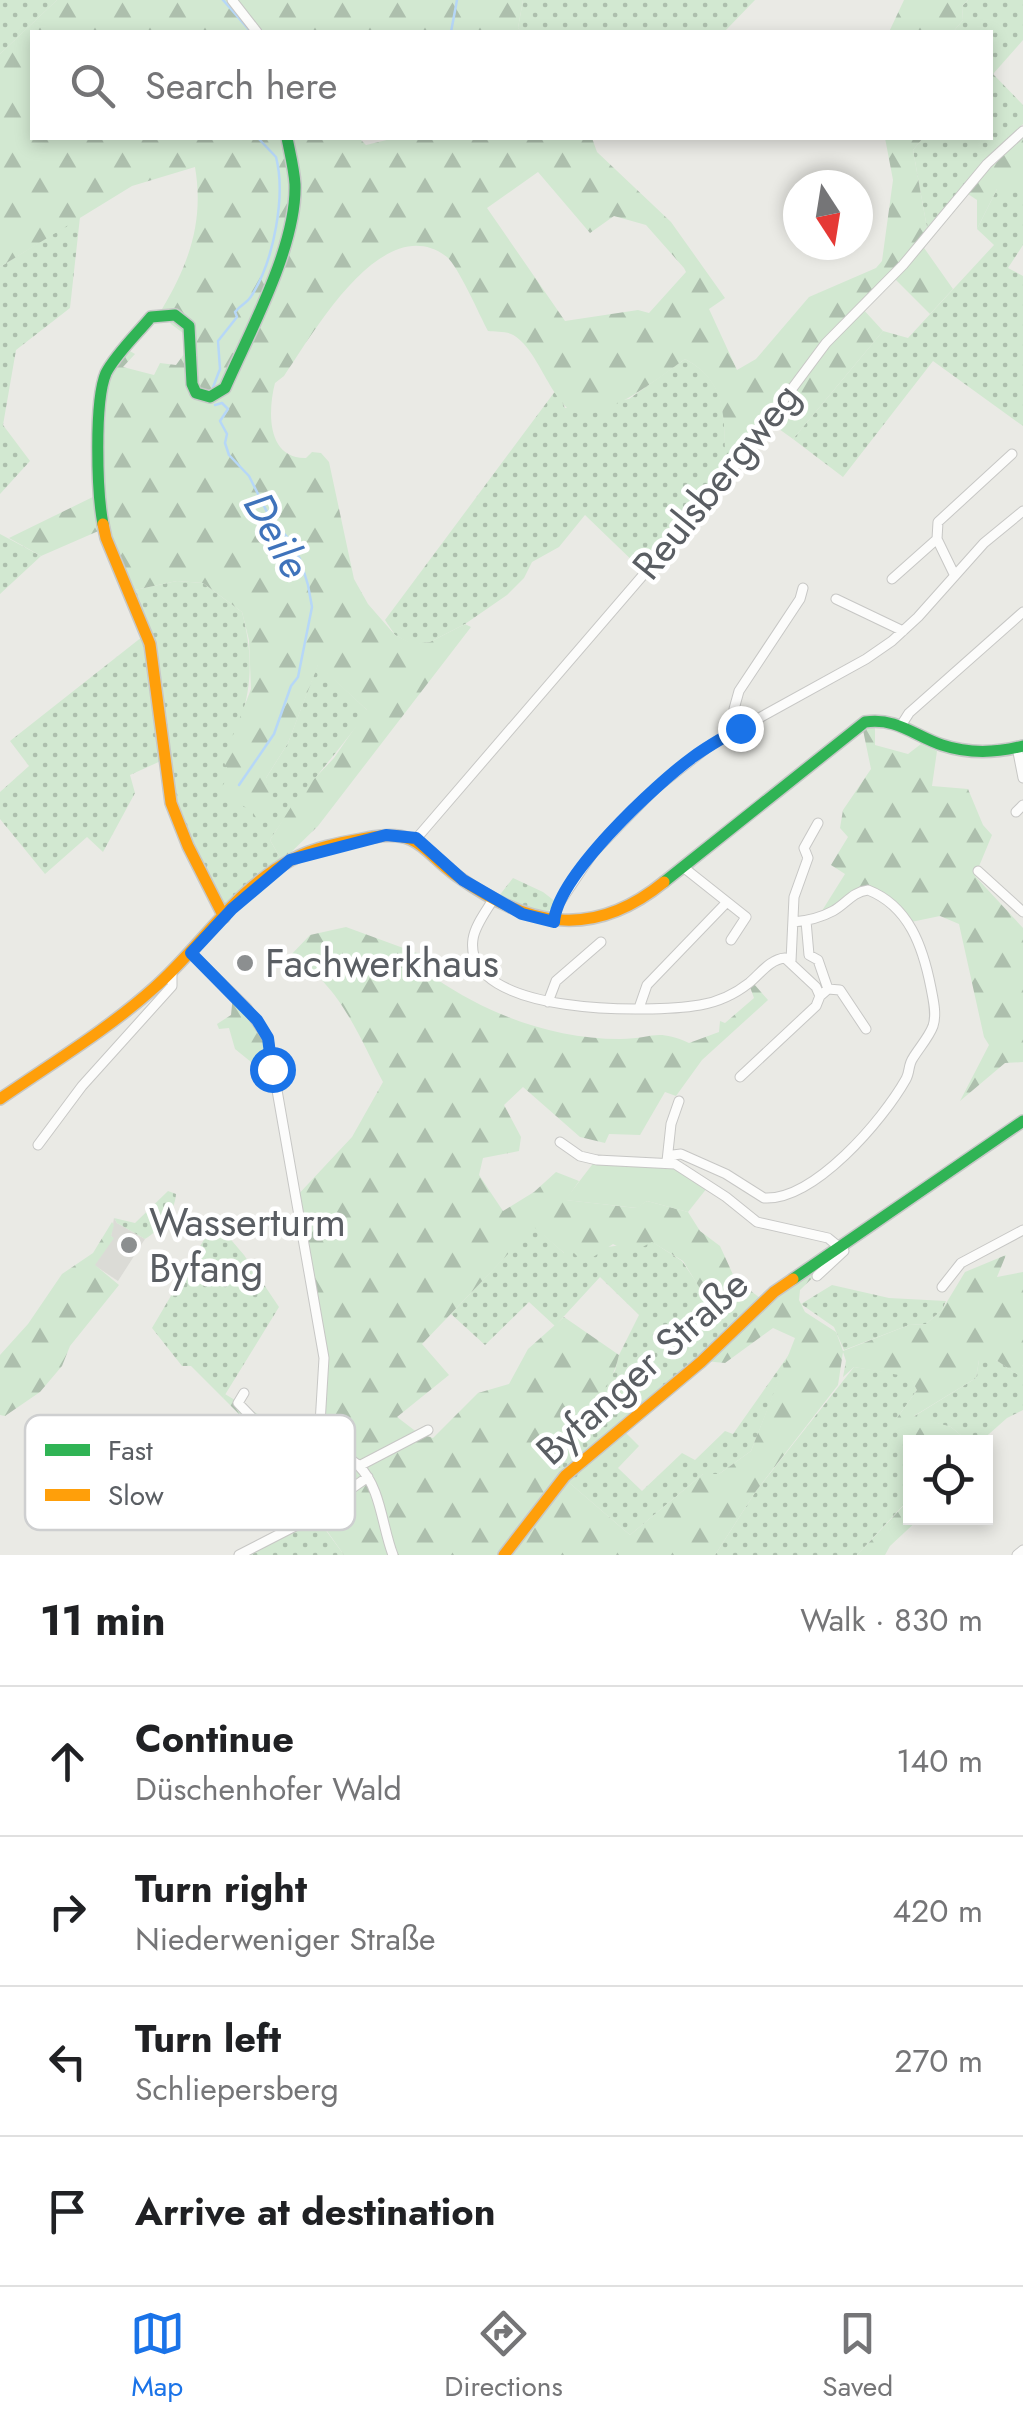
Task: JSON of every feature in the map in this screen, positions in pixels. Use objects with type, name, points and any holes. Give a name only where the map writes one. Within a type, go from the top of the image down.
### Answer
[{"type":"street","points":[[232,0],[255,30]]},
{"type":"street","name":"Reulsbergweg","points":[[416,838],[729,474],[834,334],[904,265],[961,193],[1023,131]]},
{"type":"street","points":[[224,917],[171,803],[152,650],[106,538],[98,479],[101,406],[110,368],[145,322],[159,315],[178,316],[188,326],[196,393],[210,397],[225,388],[278,267],[290,222],[296,182],[287,140]]},
{"type":"street","points":[[954,574],[935,529],[942,517],[1012,454]]},
{"type":"street","points":[[554,922],[556,909],[572,881],[638,805],[693,757],[866,659],[904,631],[984,543],[1023,511]]},
{"type":"street","points":[[892,579],[937,539]]},
{"type":"street","points":[[740,728],[735,701],[800,599],[803,588]]},
{"type":"street","points":[[836,599],[904,631]]},
{"type":"street","points":[[902,724],[909,713],[1023,612]]},
{"type":"street","points":[[0,1099],[99,1030],[172,972],[224,917],[276,869],[296,857],[386,835],[416,838],[450,872],[522,914],[554,922],[588,922],[618,914],[650,894],[858,725],[878,719],[902,724],[952,748],[995,752],[1020,746],[1023,778]]},
{"type":"street","points":[[791,960],[796,887],[808,858],[804,848],[818,823]]},
{"type":"street","points":[[683,867],[746,917],[731,940]]},
{"type":"street","points":[[978,872],[1023,912]]},
{"type":"street","points":[[669,1163],[680,1154],[726,1174],[756,1196],[774,1199],[806,1186],[844,1155],[908,1077],[911,1060],[933,1027],[934,1000],[927,967],[908,922],[892,905],[868,890],[856,893],[833,911],[793,922]]},
{"type":"street","points":[[494,898],[473,937],[477,962],[514,992],[548,1002],[677,1008],[716,1001],[744,987],[778,958],[791,960],[824,992]]},
{"type":"street","points":[[639,1008],[647,986],[727,902]]},
{"type":"street","points":[[740,1077],[816,1006],[824,992],[818,960],[810,955],[806,921]]},
{"type":"street","points":[[548,1002],[554,984],[588,946],[601,942]]},
{"type":"street","points":[[191,953],[247,1008],[268,1038],[324,1358],[322,1415]]},
{"type":"street","points":[[38,1145],[82,1086],[162,999],[174,983],[172,972]]},
{"type":"street","points":[[824,992],[840,990],[866,1028]]},
{"type":"street","points":[[669,1163],[671,1124],[678,1100]]},
{"type":"street","name":"Byfanger Straße","points":[[504,1555],[564,1476],[701,1362],[774,1292],[1023,1121]]},
{"type":"street","points":[[560,1142],[580,1156],[596,1160],[669,1163],[726,1197],[757,1222],[828,1238],[841,1246]]},
{"type":"street","points":[[942,1288],[961,1263],[1023,1230]]},
{"type":"street","name":"Byfanger Straße","points":[[817,1276],[844,1251],[841,1246]]},
{"type":"street","points":[[244,1393],[238,1403],[249,1415]]},
{"type":"street","points":[[359,1466],[428,1430]]},
{"type":"street","points":[[355,1464],[368,1477],[393,1555]]},
{"type":"street","points":[[355,1486],[368,1477]]},
{"type":"street","points":[[240,1555],[288,1530]]},
{"type":"shaded area","points":[[114,1218],[145,1239],[118,1281],[94,1265],[113,1238]]},
{"type":"green space","points":[[0,0],[57,0],[0,54]]},
{"type":"green space","points":[[57,0],[523,0],[520,30],[30,30],[30,140],[361,140],[366,145],[387,140],[593,140],[597,152],[671,222],[725,298],[709,309],[737,370],[756,359],[809,297],[876,268],[882,261],[893,180],[885,140],[921,140],[913,150],[927,228],[905,260],[839,325],[726,471],[724,422],[717,393],[700,369],[685,359],[622,401],[582,414],[563,403],[521,341],[509,333],[488,331],[447,257],[423,246],[399,249],[375,262],[352,282],[275,383],[271,406],[273,431],[283,450],[293,456],[306,458],[312,452],[321,453],[329,462],[354,579],[368,604],[395,635],[413,644],[430,642],[465,624],[471,627],[318,826],[282,861],[270,840],[298,796],[334,758],[367,710],[318,665],[288,743],[266,778],[273,803],[260,824],[252,811],[219,792],[230,773],[223,761],[251,689],[249,640],[242,612],[203,583],[177,581],[130,591],[103,529],[41,556],[9,538],[101,493],[108,378],[128,350],[135,354],[123,367],[154,375],[160,363],[176,365],[184,354],[187,336],[171,324],[162,309],[187,257],[196,223],[195,167],[132,186],[0,267],[0,54]],"holes":[[[538,172],[590,233],[614,216],[646,225],[686,272],[649,313],[638,310],[565,321],[487,208]]]},
{"type":"green space","points":[[523,0],[755,0],[726,30],[518,28]]},
{"type":"green space","points":[[904,0],[968,0],[962,6],[963,20],[955,30],[890,30]]},
{"type":"green space","points":[[968,0],[1023,0],[1023,40],[993,74],[993,30],[955,30],[963,20],[962,6]]},
{"type":"green space","points":[[993,74],[1023,105],[1023,124],[980,166],[927,228],[913,150],[921,140],[993,140]]},
{"type":"green space","points":[[1023,137],[1023,189],[997,189],[977,229],[977,200],[965,192]]},
{"type":"green space","points":[[997,189],[1023,189],[1023,245],[1008,268],[1023,276],[1023,426],[933,361],[843,477],[793,439],[883,331],[908,338],[994,245],[977,229]]},
{"type":"green space","points":[[80,217],[70,308],[16,350],[3,425],[30,461],[0,494],[0,267]]},
{"type":"green space","points":[[922,245],[953,289],[930,314],[894,278]]},
{"type":"green space","points":[[862,308],[883,331],[793,439],[772,424],[827,347]]},
{"type":"green space","points":[[685,359],[711,380],[718,393],[724,422],[726,471],[641,569],[585,515],[559,547],[532,562],[524,578],[507,595],[465,624],[430,642],[413,645],[395,635],[385,620],[556,390],[565,408],[629,399]]},
{"type":"green space","points":[[0,534],[41,556],[0,594]]},
{"type":"green space","points":[[177,581],[203,583],[242,612],[250,666],[241,719],[266,778],[288,743],[318,664],[368,711],[270,840],[282,861],[230,906],[222,906],[189,846],[163,760],[130,775],[135,793],[103,852],[87,837],[45,874],[0,819],[0,792],[29,766],[10,741],[147,633],[130,591]]},
{"type":"green space","points":[[875,727],[875,745],[908,754],[921,744],[937,751],[932,786],[968,789],[983,825],[992,835],[975,876],[1023,928],[1023,1062],[1005,1063],[960,1101],[989,1045],[959,924],[940,916],[911,922],[868,888],[820,914],[845,874],[831,865],[848,837],[840,828],[843,810],[871,769],[863,730]]},
{"type":"green space","points":[[513,878],[556,902],[546,915],[499,896]]},
{"type":"green space","points":[[346,927],[436,960],[435,978],[477,1003],[523,1022],[570,1035],[631,1039],[661,1035],[689,1043],[719,1032],[720,1021],[725,1023],[754,998],[750,987],[754,984],[768,1000],[702,1060],[676,1096],[665,1092],[640,1135],[609,1134],[605,1143],[580,1137],[523,1087],[504,1105],[521,1137],[519,1151],[483,1158],[479,1175],[503,1211],[534,1192],[556,1172],[579,1181],[566,1200],[636,1208],[647,1201],[688,1212],[700,1231],[720,1246],[735,1279],[764,1301],[838,1253],[800,1290],[799,1300],[805,1312],[836,1332],[843,1351],[909,1325],[926,1324],[942,1310],[965,1272],[1006,1255],[997,1277],[1023,1272],[1023,1365],[1018,1375],[996,1360],[979,1360],[976,1378],[914,1416],[951,1427],[961,1435],[899,1437],[897,1418],[917,1390],[910,1377],[854,1367],[843,1377],[843,1352],[838,1385],[756,1491],[715,1555],[344,1555],[326,1530],[355,1530],[355,1415],[319,1415],[323,1376],[294,1199],[352,1137],[383,1082],[334,994],[306,967],[289,957],[310,935]],"holes":[[[534,1227],[564,1253],[574,1253],[584,1263],[613,1244],[631,1253],[652,1242],[683,1261],[704,1295],[744,1314],[669,1387],[562,1474],[554,1444],[602,1393],[619,1355],[564,1317],[528,1349],[509,1384],[478,1393],[433,1438],[418,1433],[397,1417],[449,1375],[422,1344]],[[773,1328],[795,1338],[751,1451],[719,1474],[703,1474],[630,1535],[566,1480],[704,1361],[725,1363]]]},
{"type":"green space","points":[[233,995],[266,1034],[272,1072],[261,1070],[235,1049],[229,1028],[219,1029],[217,1024],[231,1015]]},
{"type":"green space","points":[[595,1161],[668,1164],[707,1188],[688,1212],[647,1201],[637,1208],[565,1200]]},
{"type":"green space","points":[[168,1191],[176,1194],[170,1214],[145,1239],[114,1218],[135,1223]]},
{"type":"green space","points":[[215,1221],[279,1307],[223,1398],[191,1366],[182,1366],[152,1328]]},
{"type":"green space","points":[[112,1222],[114,1238],[95,1265],[119,1285],[70,1346],[62,1366],[40,1392],[5,1416],[0,1415],[0,1355],[28,1324],[62,1274],[93,1253]]},
{"type":"green space","points":[[534,1226],[564,1253],[651,1241],[682,1261],[705,1295],[745,1313],[723,1341],[562,1475],[554,1444],[615,1371],[639,1315],[600,1277],[555,1326],[529,1302],[485,1345],[451,1314]]},
{"type":"green space","points":[[832,1285],[889,1298],[946,1301],[926,1324],[909,1325],[844,1350],[834,1327],[801,1304]]},
{"type":"green space","points":[[790,1353],[751,1451],[719,1474],[703,1474],[630,1535],[566,1480],[622,1429],[639,1446],[618,1468],[642,1491],[682,1453],[695,1460],[725,1431],[733,1434]]},
{"type":"green space","points":[[979,1360],[996,1360],[1017,1374],[1023,1365],[1023,1410],[988,1435],[961,1435],[951,1427],[913,1417],[976,1378]]},
{"type":"green space","points":[[854,1367],[910,1376],[917,1390],[897,1418],[930,1435],[903,1435],[903,1506],[857,1555],[715,1555],[756,1491]]},
{"type":"green space","points":[[225,1394],[259,1415],[240,1415],[223,1398]]},
{"type":"green space","points":[[903,1506],[903,1525],[912,1525],[885,1555],[857,1555]]},
{"type":"green space","points":[[285,1530],[326,1530],[344,1555],[240,1555]]},
{"type":"waterway","name":"Deile","points":[[223,0],[249,30]]},
{"type":"waterway","points":[[451,30],[457,0]]},
{"type":"waterway","name":"Deile","points":[[212,390],[220,369],[218,341],[260,281],[276,227],[279,172],[276,157],[260,140]]},
{"type":"waterway","name":"Deile","points":[[215,405],[222,403],[228,409],[220,421],[227,434],[229,455],[249,476],[269,516],[300,559],[312,607],[298,677],[274,734],[239,785]]},
{"type":"traffic: fast","points":[[103,524],[98,425],[106,373],[151,317],[175,315],[189,326],[192,384],[196,393],[210,397],[225,388],[270,288],[288,234],[295,184],[287,140]]},
{"type":"traffic: fast","points":[[664,882],[865,722],[886,722],[962,750],[993,751],[1023,746]]},
{"type":"traffic: fast","points":[[793,1279],[1023,1121]]},
{"type":"traffic: slow","points":[[103,524],[150,644],[171,803],[224,917]]},
{"type":"traffic: slow","points":[[0,1099],[136,1003],[254,886],[273,871],[312,851],[373,837],[401,836],[509,907],[560,920],[612,913],[664,882]]},
{"type":"traffic: slow","points":[[504,1555],[565,1476],[793,1279]]},
{"type":"place","name":"Fachwerkhaus","points":[[245,963]]},
{"type":"place","name":"Wasserturm Byfang","points":[[129,1245]]},
{"type":"route","points":[[272,1069],[268,1038],[257,1020],[191,953],[276,869],[301,855],[372,837],[411,837],[424,843],[463,880],[522,914],[554,922],[556,909],[572,881],[638,805],[693,757],[740,728]]}]
